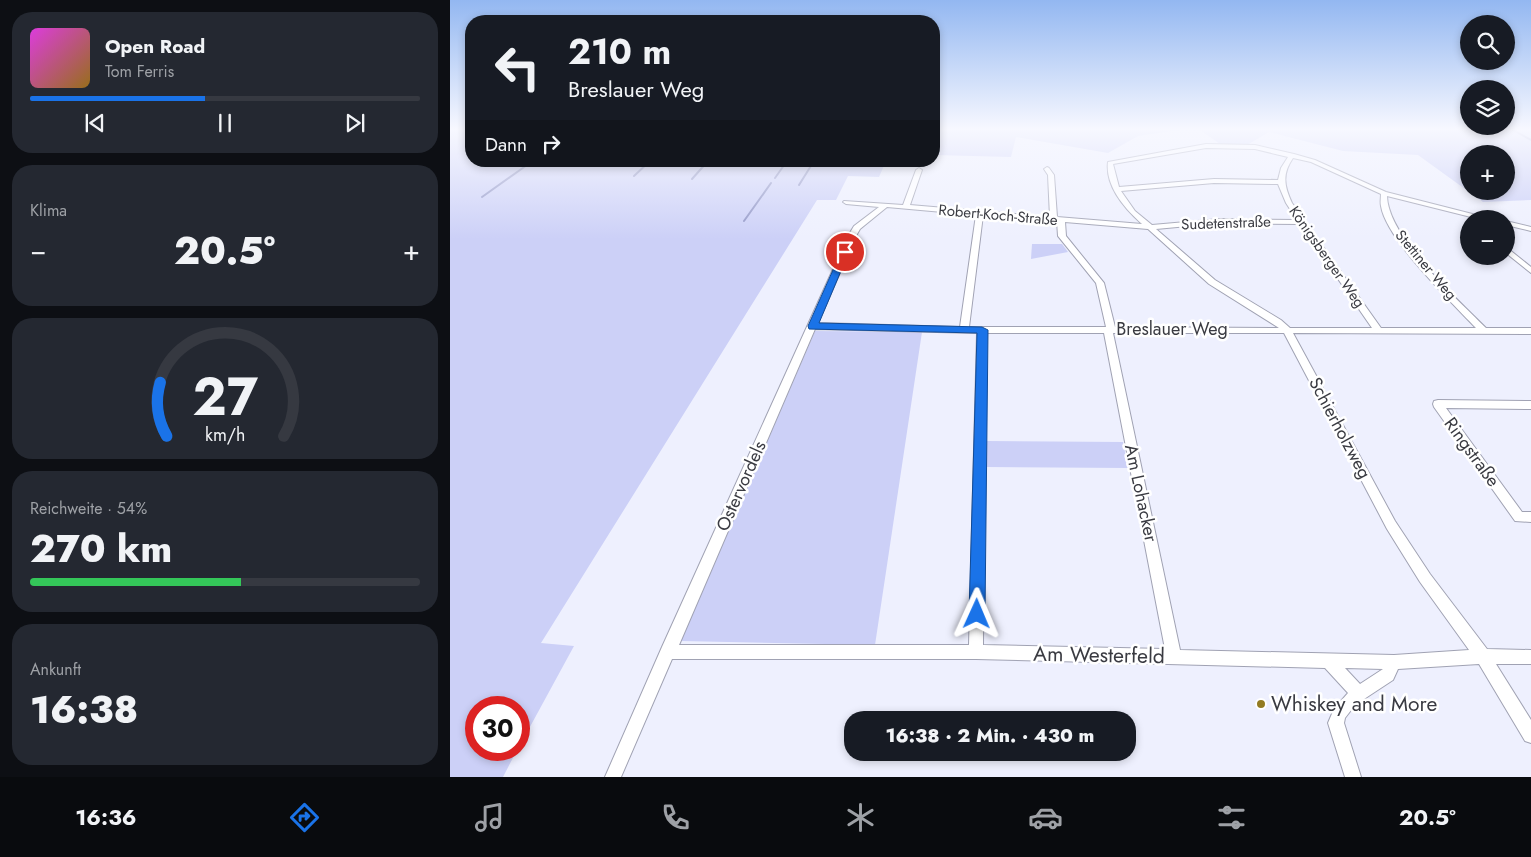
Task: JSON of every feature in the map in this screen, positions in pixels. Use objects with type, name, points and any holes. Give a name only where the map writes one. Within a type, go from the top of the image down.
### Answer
[{"type":"street","name":"Schierholzweg","points":[[1111,166],[1116,188],[1133,212],[1212,282],[1278,322],[1287,330],[1391,525],[1425,578],[1483,656],[1531,735]]},
{"type":"street","points":[[1116,188],[1214,181],[1280,182],[1281,172],[1285,166]]},
{"type":"street","points":[[1325,166],[1384,193],[1460,214]]},
{"type":"street","points":[[906,207],[919,170]]},
{"type":"street","name":"Am Lohacker","points":[[1047,170],[1051,175],[1062,236],[1100,283],[1174,656]]},
{"type":"street","name":"Königsberger Weg","points":[[1280,182],[1289,203],[1378,330]]},
{"type":"street","name":"Stettiner Weg","points":[[1384,193],[1385,212],[1406,245],[1484,331]]},
{"type":"street","name":"Robert-Koch-Straße","points":[[846,202],[1150,227]]},
{"type":"street","name":"Ostervordels","points":[[613,777],[852,236],[857,228],[884,206]]},
{"type":"street","points":[[964,330],[980,214]]},
{"type":"street","name":"Sudetenstraße","points":[[1150,227],[1220,221],[1302,222]]},
{"type":"street","points":[[1515,225],[1531,229]]},
{"type":"street","points":[[1515,257],[1531,271]]},
{"type":"street","name":"Breslauer Weg","points":[[813,326],[964,330],[1531,331]]},
{"type":"street","points":[[976,652],[982,330]]},
{"type":"street","name":"Ringstraße","points":[[1531,405],[1438,404],[1519,516],[1531,517]]},
{"type":"street","name":"Am Westerfeld","points":[[667,652],[976,652],[1394,662],[1483,656],[1531,657]]},
{"type":"street","points":[[1328,660],[1359,694]]},
{"type":"street","points":[[1353,777],[1336,723],[1339,714],[1350,700],[1388,675],[1394,662]]},
{"type":"shaded area","points":[[450,166],[883,167],[879,177],[848,176],[836,200],[817,200],[541,643],[574,646],[530,727],[530,696],[465,696],[465,761],[511,761],[503,777],[450,777]]},
{"type":"shaded area","points":[[1434,166],[1460,166],[1460,185]]},
{"type":"shaded area","points":[[1515,166],[1531,166],[1531,200],[1483,202],[1480,200],[1515,200]]},
{"type":"shaded area","points":[[1032,244],[1062,244],[1068,252],[1031,259]]},
{"type":"shaded area","points":[[815,331],[922,332],[875,645],[681,641]]},
{"type":"shaded area","points":[[987,441],[1123,442],[1128,468],[987,467]]},
{"type":"waterway","points":[[482,197],[524,167]]},
{"type":"waterway","points":[[634,176],[644,167]]},
{"type":"waterway","points":[[692,179],[703,167]]},
{"type":"waterway","points":[[775,178],[783,167]]},
{"type":"waterway","points":[[799,185],[810,167]]},
{"type":"waterway","points":[[744,221],[771,183]]},
{"type":"place","name":"Whiskey and More","points":[[1261,704]]},
{"type":"route","points":[[845,252],[813,326],[982,330],[977,614]]}]
